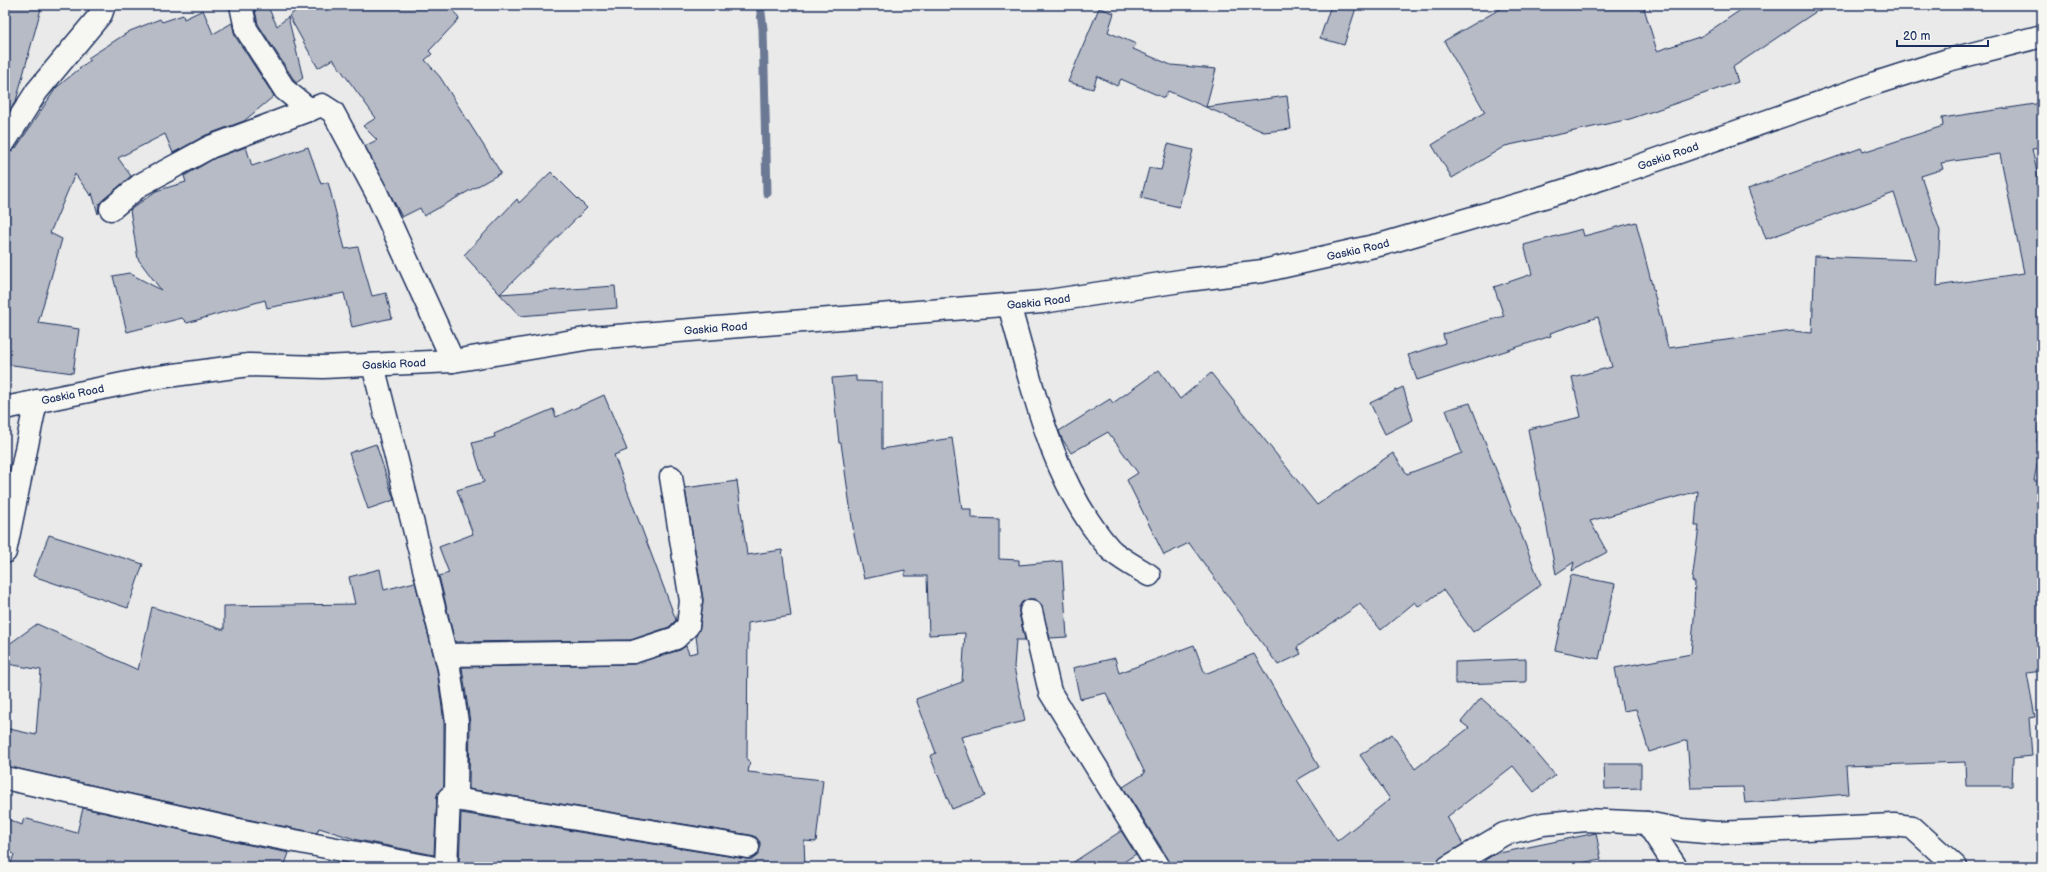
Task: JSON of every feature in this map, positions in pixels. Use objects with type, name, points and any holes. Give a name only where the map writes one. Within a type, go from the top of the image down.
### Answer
[{"type":"street","points":[[5,141],[37,91],[101,14],[104,5]]},
{"type":"street","points":[[241,5],[246,29],[285,90],[310,110]]},
{"type":"street","name":"Gaskia Road","points":[[5,408],[152,378],[249,365],[323,367],[453,361],[591,338],[1042,302],[1187,280],[1263,271],[1383,244],[1619,173],[1879,82],[1948,60],[2042,36]]},
{"type":"street","points":[[111,209],[140,185],[210,147],[322,105],[333,112],[337,118],[376,192],[453,361]]},
{"type":"street","points":[[1009,305],[1039,407],[1058,463],[1084,514],[1110,549],[1150,575]]},
{"type":"street","points":[[373,365],[446,655],[456,722],[456,792],[450,798],[446,867]]},
{"type":"street","points":[[5,552],[36,401]]},
{"type":"street","points":[[446,655],[633,652],[676,638],[688,626],[691,601],[671,477]]},
{"type":"street","points":[[1031,611],[1050,692],[1158,867]]},
{"type":"street","points":[[5,778],[238,830],[430,867]]},
{"type":"street","points":[[450,798],[748,847]]},
{"type":"street","points":[[1448,867],[1504,834],[1543,824],[1586,820],[1647,823],[1682,830],[1717,833],[1894,825],[1912,827],[1956,867]]},
{"type":"street","points":[[1647,823],[1676,867]]},
{"type":"building","points":[[5,5],[42,5],[16,101],[8,112],[5,112]]},
{"type":"building","points":[[267,5],[277,26],[288,17],[303,78],[296,83],[258,24],[255,10]]},
{"type":"building","points":[[303,5],[450,5],[459,19],[429,51],[432,54],[425,60],[440,77],[501,173],[424,216],[420,208],[402,217],[365,146],[377,140],[363,126],[376,118],[333,59],[318,68],[289,16]]},
{"type":"building","points":[[1331,5],[1357,5],[1344,45],[1320,38]]},
{"type":"building","points":[[1507,5],[1533,5],[1570,9],[1582,5],[1643,5],[1657,51],[1702,36],[1748,5],[1826,5],[1733,67],[1738,82],[1630,119],[1505,146],[1452,178],[1432,145],[1485,112],[1444,41]]},
{"type":"building","points":[[1099,8],[1114,13],[1108,32],[1136,44],[1133,49],[1171,65],[1216,69],[1206,107],[1287,96],[1291,129],[1264,132],[1168,91],[1164,98],[1121,79],[1117,86],[1097,76],[1093,89],[1068,82]]},
{"type":"building","points":[[203,10],[213,34],[232,23],[235,36],[274,96],[244,121],[206,135],[173,153],[165,134],[118,158],[131,176],[99,204],[98,214],[92,193],[91,196],[75,174],[50,233],[62,239],[38,323],[79,329],[73,373],[5,364],[5,153],[11,152],[16,148],[56,88],[90,60],[88,58],[130,31],[160,19],[162,22],[183,15],[184,19]]},
{"type":"building","points":[[2042,103],[2042,148],[2032,149],[2042,196],[2042,401],[2037,442],[2041,443],[2034,481],[2042,481],[2042,671],[2027,673],[2035,717],[2029,718],[2032,756],[2013,758],[2012,786],[1966,786],[1965,762],[1846,766],[1848,794],[1745,803],[1743,787],[1691,788],[1687,740],[1649,752],[1636,709],[1623,711],[1615,668],[1691,654],[1695,607],[1695,582],[1692,582],[1699,526],[1695,526],[1698,491],[1590,521],[1607,552],[1572,571],[1574,562],[1556,574],[1528,429],[1581,417],[1572,377],[1612,367],[1598,317],[1550,333],[1551,336],[1417,380],[1408,355],[1445,343],[1443,334],[1504,316],[1494,287],[1532,274],[1524,245],[1582,229],[1584,236],[1636,222],[1668,348],[1792,331],[1812,333],[1815,256],[1916,260],[1894,193],[1766,239],[1748,189],[1861,148],[1863,152],[1943,126],[1942,118]],"holes":[[[2000,154],[2024,273],[1937,286],[1940,231],[1921,176],[1943,169],[1941,163]]]},
{"type":"building","points":[[1168,144],[1193,150],[1179,207],[1141,198],[1149,168],[1161,170]]},
{"type":"building","points":[[246,147],[252,166],[308,147],[321,184],[328,182],[345,249],[358,247],[372,296],[386,293],[392,318],[352,327],[344,293],[267,308],[265,300],[187,323],[182,318],[127,332],[113,276],[129,273],[161,290],[138,259],[130,210],[156,191],[186,182],[184,176],[215,158]]},
{"type":"building","points":[[551,172],[587,208],[500,294],[615,286],[617,308],[520,316],[464,255],[517,199],[519,203]]},
{"type":"building","points":[[1159,370],[1180,399],[1211,373],[1317,505],[1393,453],[1407,474],[1462,453],[1446,410],[1470,403],[1541,585],[1473,632],[1443,590],[1419,607],[1415,602],[1381,630],[1360,604],[1297,647],[1301,654],[1278,665],[1189,543],[1164,555],[1127,480],[1138,473],[1108,432],[1071,453],[1061,437],[1059,431],[1110,399],[1113,403]]},
{"type":"building","points":[[856,376],[856,381],[882,382],[882,449],[952,438],[962,509],[971,509],[971,518],[999,519],[999,559],[1019,560],[1019,565],[1062,561],[1067,637],[1050,638],[1040,603],[1035,599],[1029,599],[1022,602],[1019,607],[1019,613],[1025,640],[1016,640],[1014,667],[1025,721],[961,737],[985,796],[952,809],[930,756],[936,753],[916,699],[962,682],[965,633],[929,635],[927,576],[905,576],[905,570],[864,579],[854,534],[841,443],[839,443],[832,378]]},
{"type":"building","points":[[1403,387],[1413,420],[1385,434],[1370,403]]},
{"type":"building","points":[[604,395],[627,450],[614,455],[676,620],[669,627],[631,640],[455,642],[439,576],[449,573],[439,547],[473,534],[457,490],[484,482],[472,443],[495,437],[494,434],[553,409],[556,417]]},
{"type":"building","points":[[376,444],[394,500],[368,509],[349,453]]},
{"type":"building","points":[[737,481],[747,555],[782,550],[791,616],[748,623],[747,760],[750,761],[748,772],[823,780],[816,842],[804,841],[805,867],[459,867],[461,813],[746,859],[753,859],[758,855],[760,842],[756,837],[750,835],[469,789],[470,722],[462,667],[633,664],[680,650],[686,646],[689,654],[698,652],[696,636],[700,627],[703,599],[685,488]]},
{"type":"building","points":[[49,535],[143,564],[128,608],[33,576]]},
{"type":"building","points":[[380,569],[384,590],[415,582],[437,670],[444,723],[444,786],[437,796],[434,855],[358,840],[319,828],[317,833],[241,818],[5,766],[5,728],[36,735],[41,670],[8,664],[5,647],[37,624],[138,670],[152,607],[224,630],[224,606],[355,604],[349,577]]},
{"type":"building","points":[[1571,575],[1615,584],[1599,659],[1555,650]]},
{"type":"building","points":[[1194,645],[1205,674],[1254,654],[1319,767],[1297,780],[1337,841],[1390,799],[1360,755],[1392,734],[1415,769],[1469,728],[1461,722],[1481,698],[1517,730],[1555,775],[1534,792],[1513,766],[1447,817],[1463,844],[1428,867],[1170,867],[1169,860],[1123,787],[1145,773],[1106,693],[1080,699],[1073,668],[1115,658],[1119,673]]},
{"type":"building","points":[[1526,659],[1526,682],[1455,684],[1455,662]]},
{"type":"building","points":[[1604,764],[1641,764],[1641,788],[1605,789]]},
{"type":"building","points":[[83,808],[289,853],[284,867],[10,867],[14,854],[5,851],[5,818],[22,825],[24,818],[77,833]]},
{"type":"building","points":[[1121,831],[1136,854],[1116,867],[1066,867]]},
{"type":"building","points":[[1596,833],[1601,859],[1562,867],[1486,867],[1485,860],[1495,854]]},
{"type":"waterway","points":[[760,5],[763,29],[767,193]]}]
